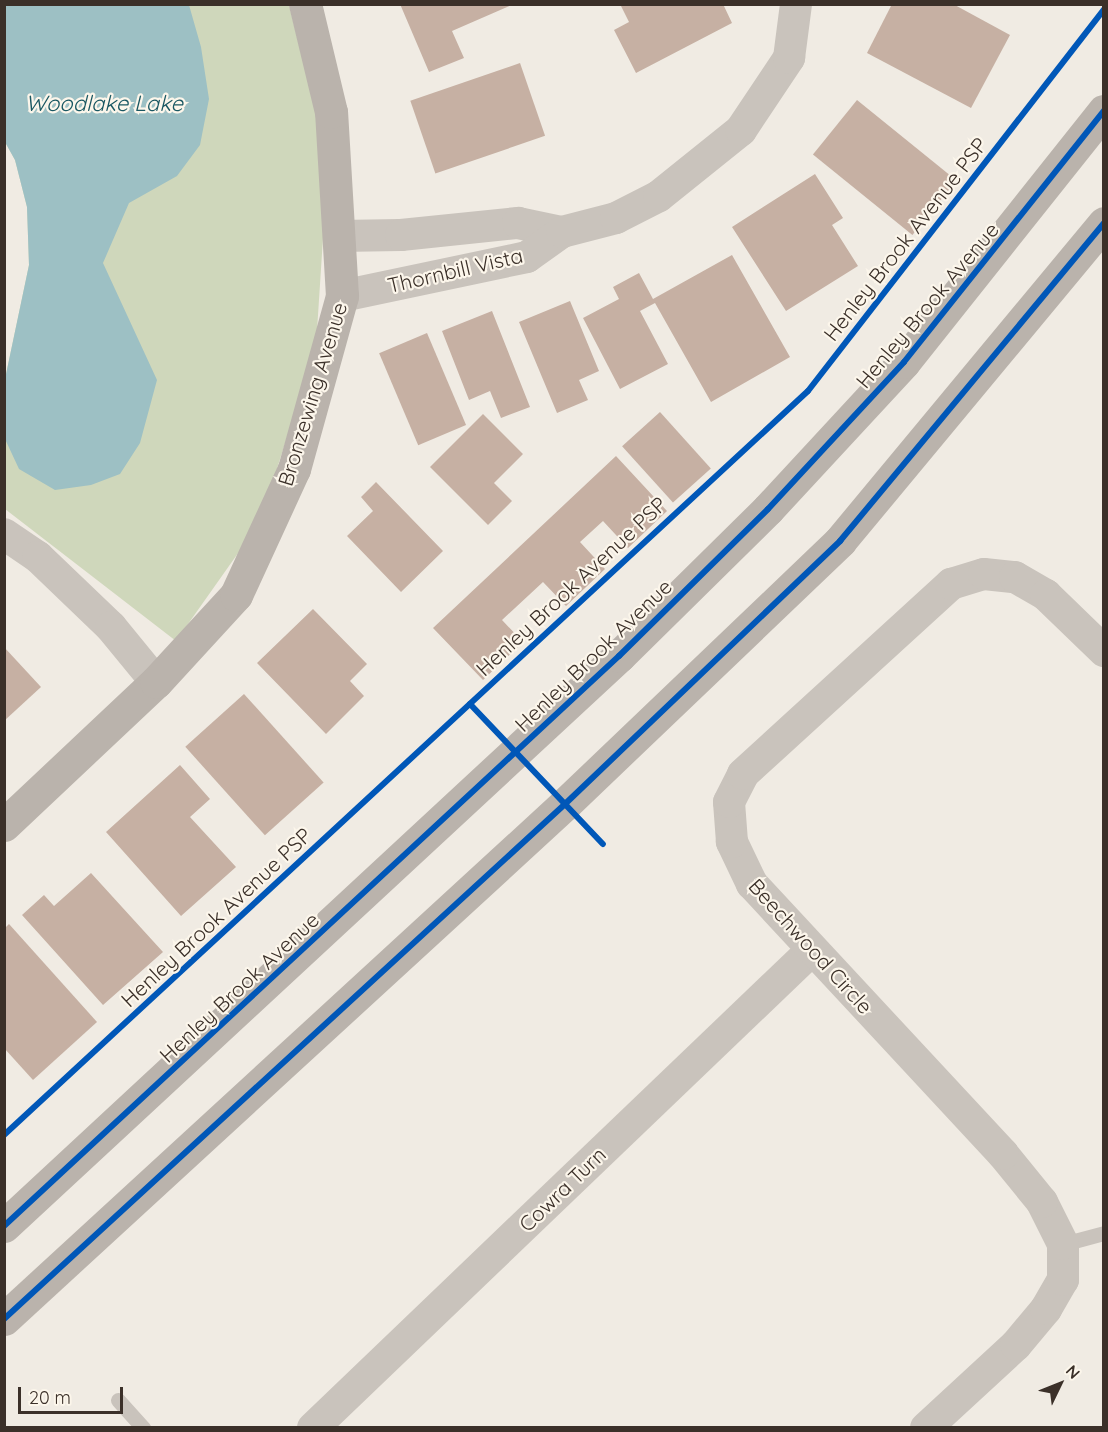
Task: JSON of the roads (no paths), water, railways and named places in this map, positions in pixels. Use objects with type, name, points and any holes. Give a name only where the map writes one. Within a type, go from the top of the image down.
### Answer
[{"type":"main road","name":"Bronzewing Avenue","points":[[4,825],[156,682],[236,595],[294,469],[342,296],[331,112],[305,4]]},
{"type":"main road","name":"Henley Brook Avenue","points":[[4,1226],[619,656],[768,508],[904,362],[1104,111]]},
{"type":"main road","points":[[4,1318],[565,804],[840,541],[1104,223]]},
{"type":"street","name":"Thornbill Vista","points":[[342,296],[527,256],[562,232],[615,218],[659,196],[741,130],[789,58],[796,4]]},
{"type":"street","name":"Thornbill Vista","points":[[339,236],[401,235],[518,223],[562,232]]},
{"type":"street","points":[[4,534],[38,557],[111,627],[156,682]]},
{"type":"street","name":"Beechwood Circle","points":[[926,1428],[1016,1345],[1046,1309],[1063,1280],[1064,1244],[1042,1202],[1003,1154],[752,884],[732,842],[729,802],[743,774],[951,584],[984,574],[1016,577],[1046,595],[1104,651]]},
{"type":"street","name":"Cowra Turn","points":[[313,1428],[812,950]]},
{"type":"lane","points":[[1064,1244],[1104,1233]]},
{"type":"lane","points":[[118,1400],[144,1428]]},
{"type":"water","name":"Woodlake Lake","points":[[5,4],[189,5],[201,47],[209,99],[200,145],[177,176],[129,203],[103,263],[157,380],[140,443],[120,474],[91,485],[55,490],[19,469],[5,439],[5,379],[29,265],[27,207],[15,160],[5,142]]}]
